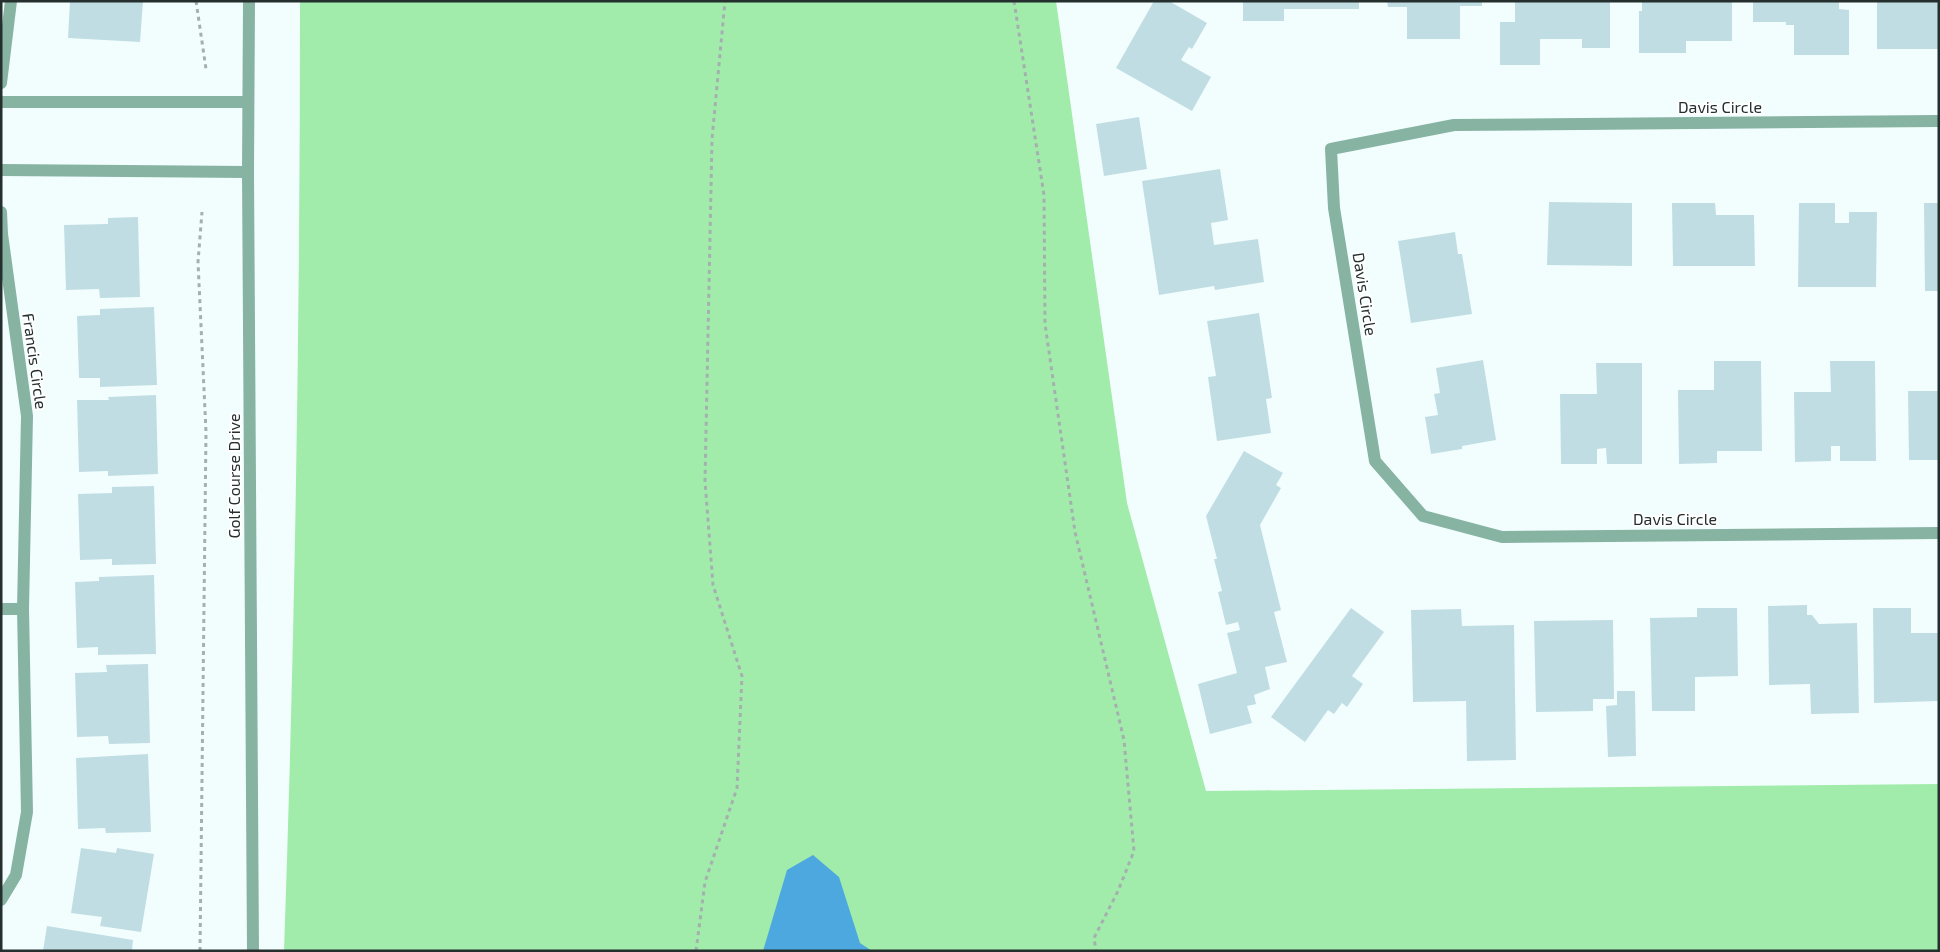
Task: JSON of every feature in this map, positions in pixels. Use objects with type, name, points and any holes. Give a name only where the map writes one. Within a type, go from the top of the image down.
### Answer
[{"type":"street","points":[[1,83],[11,1]]},
{"type":"street","name":"Golf Course Drive","points":[[249,1],[248,172],[253,951]]},
{"type":"street","points":[[1,102],[248,102]]},
{"type":"street","name":"Davis Circle","points":[[1939,121],[1454,125],[1331,150],[1334,208],[1375,461],[1423,516],[1502,536],[1939,533]]},
{"type":"street","points":[[1,170],[248,172]]},
{"type":"street","name":"Francis Circle","points":[[1,212],[5,292],[27,416],[23,609],[27,812],[16,874],[1,900]]},
{"type":"street","points":[[1,609],[23,609]]},
{"type":"path","points":[[196,1],[206,69]]},
{"type":"path","points":[[696,951],[705,882],[738,788],[742,676],[713,585],[704,481],[712,139],[725,1]]},
{"type":"path","points":[[1014,1],[1044,195],[1045,324],[1075,532],[1124,740],[1134,851],[1118,891],[1094,938],[1096,951]]},
{"type":"path","points":[[200,951],[206,432],[198,262],[202,212]]},
{"type":"green space","points":[[300,1],[1056,1],[1127,503],[1206,791],[1939,784],[1939,951],[284,951],[296,476]]},
{"type":"water","points":[[813,855],[839,877],[860,943],[872,951],[763,951],[787,870]]},
{"type":"building","points":[[70,1],[143,1],[140,42],[68,38]]},
{"type":"building","points":[[1154,1],[1169,1],[1207,23],[1192,49],[1189,47],[1181,60],[1211,77],[1192,111],[1116,68]]},
{"type":"building","points":[[1243,1],[1359,1],[1359,9],[1284,9],[1284,21],[1243,21]]},
{"type":"building","points":[[1387,1],[1482,1],[1482,6],[1460,6],[1460,39],[1407,39],[1407,7],[1388,7]]},
{"type":"building","points":[[1515,1],[1610,1],[1610,48],[1582,48],[1582,39],[1540,39],[1540,65],[1500,65],[1500,22],[1515,22]]},
{"type":"building","points":[[1642,1],[1732,1],[1732,41],[1686,41],[1686,53],[1639,53],[1639,11],[1642,11]]},
{"type":"building","points":[[1753,1],[1839,1],[1839,9],[1849,10],[1849,55],[1794,55],[1794,25],[1786,25],[1786,22],[1753,22]]},
{"type":"building","points":[[1877,1],[1939,1],[1939,49],[1877,49]]},
{"type":"building","points":[[1139,117],[1147,169],[1104,176],[1096,124]]},
{"type":"building","points":[[1220,169],[1228,220],[1211,223],[1214,245],[1258,239],[1264,282],[1215,290],[1214,286],[1159,295],[1142,181]]},
{"type":"building","points":[[1549,202],[1632,203],[1632,266],[1547,265]]},
{"type":"building","points":[[1672,203],[1715,203],[1716,215],[1754,215],[1755,266],[1673,266]]},
{"type":"building","points":[[1799,203],[1835,203],[1835,223],[1849,223],[1849,212],[1877,212],[1876,287],[1798,287]]},
{"type":"building","points":[[1924,203],[1939,203],[1939,291],[1925,291]]},
{"type":"building","points":[[138,217],[140,297],[100,298],[99,289],[66,290],[64,225],[108,224],[108,218]]},
{"type":"building","points":[[1455,232],[1458,254],[1462,254],[1472,314],[1411,323],[1398,241]]},
{"type":"building","points":[[154,307],[157,385],[100,387],[100,378],[79,378],[77,316],[100,315],[100,309]]},
{"type":"building","points":[[1259,313],[1272,398],[1266,399],[1271,433],[1217,441],[1208,377],[1216,376],[1207,321]]},
{"type":"building","points":[[1483,360],[1496,440],[1462,446],[1462,449],[1431,454],[1425,417],[1438,415],[1434,394],[1440,393],[1436,368]]},
{"type":"building","points":[[1714,361],[1761,361],[1762,451],[1717,451],[1717,463],[1679,464],[1678,390],[1714,390]]},
{"type":"building","points":[[1830,361],[1875,361],[1876,461],[1840,461],[1840,446],[1831,446],[1831,461],[1795,462],[1794,392],[1831,392]]},
{"type":"building","points":[[1596,363],[1642,363],[1642,464],[1607,464],[1606,448],[1597,449],[1597,464],[1561,464],[1560,394],[1597,394]]},
{"type":"building","points":[[1908,391],[1939,391],[1939,460],[1909,460]]},
{"type":"building","points":[[156,395],[158,474],[108,476],[108,471],[79,472],[77,400],[109,400],[108,397]]},
{"type":"building","points":[[1244,451],[1283,473],[1276,485],[1281,488],[1260,525],[1281,610],[1274,612],[1287,662],[1265,667],[1270,689],[1254,695],[1256,704],[1247,706],[1252,723],[1210,734],[1198,684],[1237,673],[1227,633],[1240,630],[1238,622],[1226,625],[1218,592],[1222,591],[1214,559],[1217,559],[1206,516]]},
{"type":"building","points":[[154,486],[156,564],[112,565],[112,559],[80,560],[78,494],[112,493],[112,487]]},
{"type":"building","points":[[154,575],[156,654],[98,655],[98,647],[77,648],[75,582],[99,581],[99,577]]},
{"type":"building","points":[[1807,605],[1807,615],[1812,615],[1819,624],[1857,623],[1859,713],[1811,714],[1810,684],[1769,685],[1768,606]]},
{"type":"building","points":[[1351,608],[1384,632],[1352,676],[1363,684],[1347,707],[1342,703],[1334,714],[1328,710],[1305,742],[1271,717]]},
{"type":"building","points":[[1697,608],[1737,608],[1738,676],[1695,677],[1695,711],[1652,711],[1650,618],[1697,617]]},
{"type":"building","points":[[1873,608],[1911,608],[1911,633],[1939,633],[1939,701],[1874,703]]},
{"type":"building","points":[[1461,609],[1462,626],[1514,625],[1516,760],[1467,761],[1466,701],[1413,702],[1411,610]]},
{"type":"building","points":[[1613,620],[1614,699],[1593,699],[1593,711],[1536,712],[1534,621]]},
{"type":"building","points":[[148,664],[150,743],[109,744],[108,736],[77,737],[75,673],[107,672],[106,665]]},
{"type":"building","points":[[1617,691],[1635,691],[1636,756],[1608,757],[1606,706],[1617,705]]},
{"type":"building","points":[[148,754],[151,832],[106,833],[105,828],[78,829],[76,758]]},
{"type":"building","points":[[81,848],[116,853],[117,848],[154,854],[141,932],[100,926],[102,917],[71,913]]},
{"type":"building","points":[[47,926],[133,940],[132,951],[43,951]]}]
